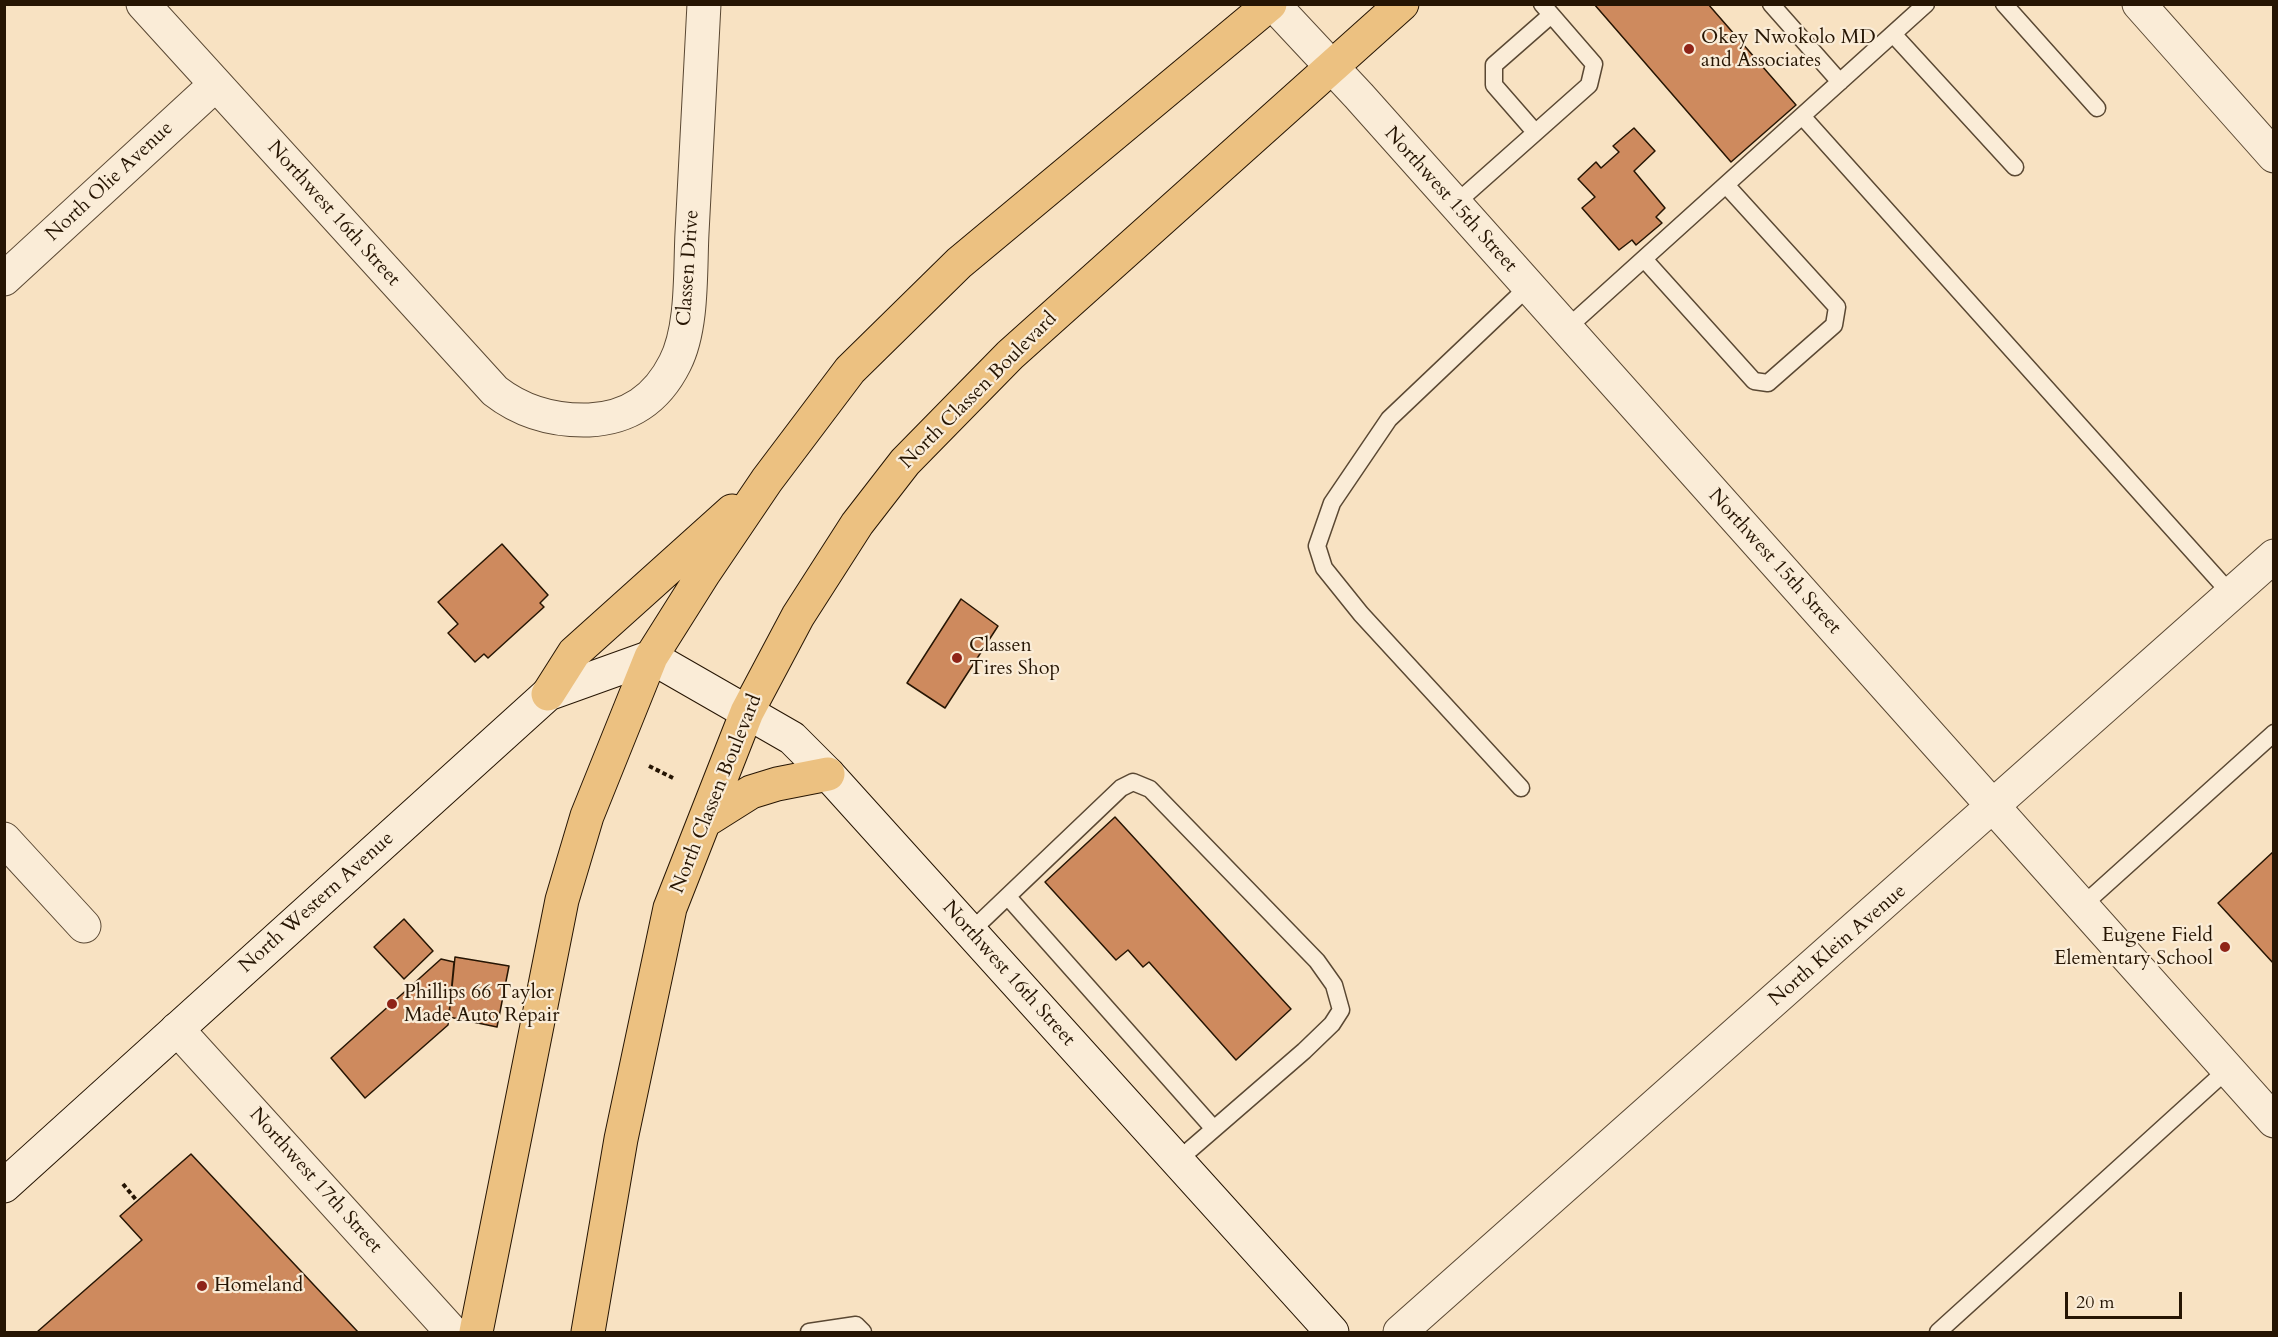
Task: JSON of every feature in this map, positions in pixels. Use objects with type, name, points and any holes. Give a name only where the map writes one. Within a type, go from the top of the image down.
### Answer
[{"type":"main road","points":[[476,1332],[562,900],[587,816],[651,657],[767,480],[850,370],[898,320],[959,263],[1272,4]]},
{"type":"main road","name":"North Classen Boulevard","points":[[588,1332],[621,1140],[670,908],[747,712],[798,616],[857,525],[905,462],[1010,355],[1402,4]]},
{"type":"main road","points":[[548,694],[574,652],[767,480]]},
{"type":"main road","points":[[705,821],[751,792],[777,784],[828,774]]},
{"type":"street","name":"Northwest 16th Street","points":[[143,4],[475,370],[510,403],[532,412]]},
{"type":"street","name":"Classen Drive","points":[[532,412],[577,420],[623,415],[654,391],[675,363],[682,345],[689,287],[704,4]]},
{"type":"street","name":"Northwest 15th Street","points":[[1272,4],[1455,204],[2274,1121]]},
{"type":"street","points":[[2139,4],[2274,156]]},
{"type":"street","name":"North Olie Avenue","points":[[4,279],[215,85]]},
{"type":"street","name":"North Klein Avenue","points":[[1400,1332],[2274,556]]},
{"type":"street","name":"Northwest 16th Street","points":[[651,657],[792,738],[828,774],[1332,1332]]},
{"type":"street","name":"North Western Avenue","points":[[4,1186],[548,694],[651,657]]},
{"type":"street","points":[[4,839],[84,926]]},
{"type":"street","name":"Northwest 17th Street","points":[[177,1029],[452,1332]]},
{"type":"lane","points":[[1771,4],[1840,82]]},
{"type":"lane","points":[[1566,329],[1926,4]]},
{"type":"lane","points":[[2004,4],[2097,108]]},
{"type":"lane","points":[[1455,204],[1589,85],[1594,64],[1546,10],[1494,65],[1494,85],[1535,132]]},
{"type":"lane","points":[[1893,34],[2015,167]]},
{"type":"lane","points":[[1802,117],[2231,594]]},
{"type":"lane","points":[[1644,259],[1754,381],[1768,383],[1834,325],[1837,308],[1726,185]]},
{"type":"lane","points":[[1521,788],[1361,614],[1324,568],[1317,546],[1332,503],[1389,419],[1528,287]]},
{"type":"lane","points":[[2083,905],[2274,733]]},
{"type":"lane","points":[[970,932],[1121,788],[1133,783],[1150,789],[1296,937],[1334,985],[1341,1010],[1332,1024],[1177,1161]]},
{"type":"lane","points":[[1008,897],[1214,1129]]},
{"type":"lane","points":[[1938,1332],[2228,1069]]},
{"type":"lane","points":[[809,1332],[856,1325],[863,1332]]},
{"type":"path","points":[[649,766],[673,778]]},
{"type":"path","points":[[123,1184],[137,1201]]},
{"type":"building","name":"Okey Nwokolo MD and Associates","points":[[1594,4],[1708,4],[1796,105],[1731,162]]},
{"type":"building","points":[[1634,128],[1655,151],[1634,171],[1665,208],[1656,217],[1662,223],[1636,245],[1632,240],[1619,250],[1582,208],[1595,197],[1578,179],[1596,162],[1601,168],[1619,152],[1613,146]]},
{"type":"building","points":[[502,544],[548,595],[540,603],[544,607],[488,658],[484,654],[475,662],[448,633],[458,624],[438,602]]},
{"type":"building","points":[[961,599],[998,626],[945,708],[907,683]]},
{"type":"building","points":[[1115,817],[1291,1009],[1236,1060],[1149,962],[1143,967],[1128,950],[1116,960],[1045,882]]},
{"type":"building","points":[[2274,851],[2274,964],[2218,903]]},
{"type":"building","points":[[404,919],[433,951],[404,979],[374,947]]},
{"type":"building","points":[[455,957],[509,966],[497,1027],[449,1017]]},
{"type":"building","points":[[441,959],[454,962],[448,1025],[365,1098],[331,1058]]},
{"type":"building","name":"Homeland","points":[[191,1154],[358,1332],[37,1332],[142,1240],[120,1216]]},
{"type":"place","name":"Okey Nwokolo MD and Associates","points":[[1689,49]]},
{"type":"place","name":"Classen Tires Shop","points":[[957,658]]},
{"type":"place","name":"Eugene Field Elementary School","points":[[2225,947]]},
{"type":"place","name":"Phillips 66 Taylor Made Auto Repair","points":[[392,1004]]},
{"type":"place","name":"Homeland","points":[[202,1286]]}]
